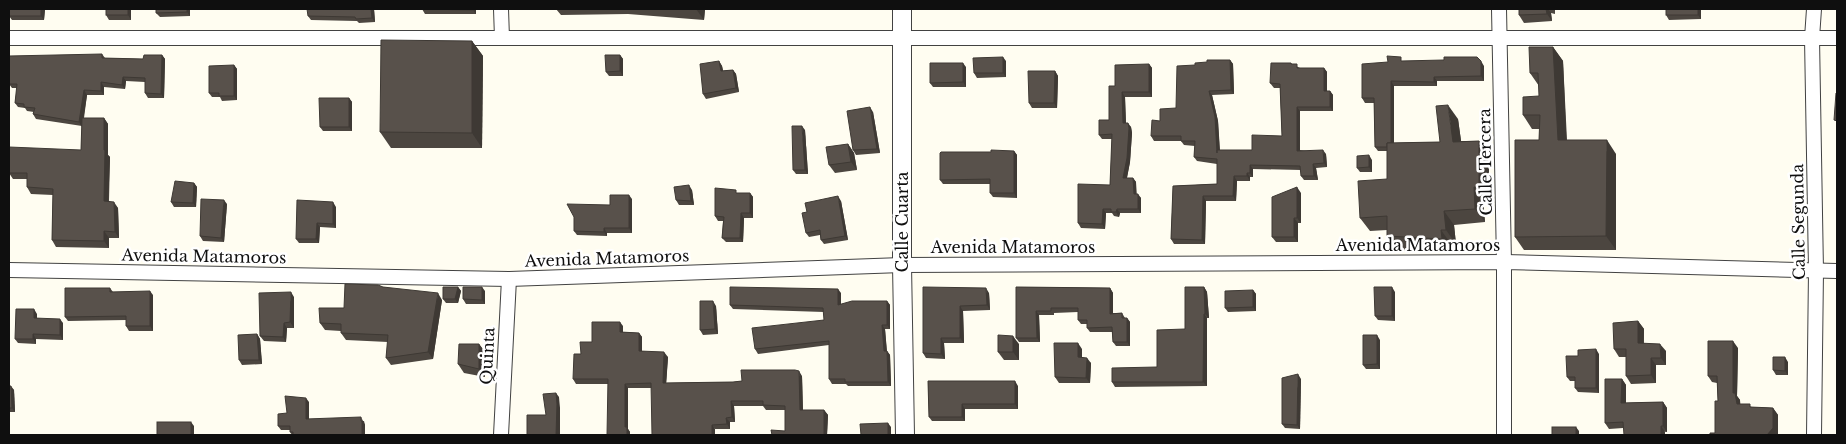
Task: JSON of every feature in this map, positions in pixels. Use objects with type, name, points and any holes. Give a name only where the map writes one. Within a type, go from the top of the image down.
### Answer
[{"type":"street","points":[[501,9],[502,38]]},
{"type":"street","name":"Calle Cuarta","points":[[902,9],[902,266],[905,435]]},
{"type":"street","name":"Calle Tercera","points":[[1499,9],[1504,262],[1504,435]]},
{"type":"street","name":"Calle Segunda","points":[[1814,9],[1812,38],[1816,271],[1814,435]]},
{"type":"street","points":[[9,38],[1837,38]]},
{"type":"street","name":"Avenida Matamoros","points":[[9,270],[509,280],[902,266],[1504,262],[1837,271]]},
{"type":"street","name":"Quinta","points":[[501,435],[509,280]]},
{"type":"building","points":[[9,9],[41,9],[41,16],[9,16]]},
{"type":"building","points":[[106,9],[128,9],[128,15],[106,15]]},
{"type":"building","points":[[156,9],[187,9],[187,12],[156,13]]},
{"type":"building","points":[[307,9],[371,9],[372,18],[308,16]]},
{"type":"building","points":[[422,9],[473,9],[473,10]]},
{"type":"building","points":[[1519,9],[1546,9],[1547,14],[1519,15]]},
{"type":"building","points":[[1666,9],[1698,9],[1698,15],[1666,15]]},
{"type":"building","points":[[381,40],[472,41],[472,133],[380,132]]},
{"type":"building","points":[[1529,47],[1553,47],[1558,140],[1607,140],[1606,236],[1515,237],[1515,140],[1539,140],[1540,115],[1523,115],[1523,97],[1539,96],[1538,73],[1530,73]]},
{"type":"building","points":[[102,54],[102,58],[143,59],[144,55],[162,55],[161,94],[145,93],[145,78],[123,77],[122,85],[101,82],[101,91],[84,90],[79,122],[33,114],[35,108],[24,107],[24,104],[15,103],[17,84],[9,84],[9,56]]},
{"type":"building","points":[[605,55],[620,55],[620,71],[606,72]]},
{"type":"building","points":[[1387,56],[1401,57],[1401,61],[1444,60],[1444,57],[1477,57],[1481,61],[1481,76],[1434,77],[1434,82],[1391,81],[1391,143],[1387,143],[1387,147],[1375,147],[1374,98],[1362,98],[1362,64],[1388,62]]},
{"type":"building","points":[[1003,57],[1003,73],[974,73],[973,58]]},
{"type":"building","points":[[1207,60],[1230,60],[1231,90],[1209,91],[1215,117],[1217,153],[1217,150],[1252,150],[1252,135],[1282,136],[1280,84],[1270,83],[1271,63],[1297,64],[1297,68],[1324,68],[1324,91],[1330,91],[1330,107],[1297,107],[1297,151],[1323,150],[1324,163],[1313,164],[1314,176],[1301,176],[1300,166],[1250,165],[1250,173],[1247,173],[1247,176],[1234,176],[1233,196],[1203,196],[1202,240],[1171,239],[1173,186],[1217,184],[1217,159],[1194,157],[1195,141],[1181,141],[1181,136],[1151,136],[1152,120],[1160,121],[1160,109],[1176,108],[1177,66],[1195,65],[1195,63],[1207,62]]},
{"type":"building","points":[[719,61],[721,71],[733,70],[736,88],[703,94],[700,64]]},
{"type":"building","points":[[930,63],[963,63],[963,82],[930,83]]},
{"type":"building","points":[[1149,64],[1149,92],[1122,92],[1123,123],[1128,123],[1129,128],[1127,158],[1123,178],[1133,178],[1134,194],[1138,194],[1138,209],[1117,209],[1116,212],[1111,212],[1111,209],[1103,209],[1102,224],[1078,223],[1078,184],[1110,185],[1112,134],[1099,135],[1099,120],[1109,120],[1109,86],[1115,86],[1115,65]]},
{"type":"building","points":[[234,65],[234,96],[219,96],[219,93],[209,93],[209,66]]},
{"type":"building","points":[[1028,71],[1055,71],[1054,103],[1029,103]]},
{"type":"building","points":[[1837,93],[1837,121],[1834,120]]},
{"type":"building","points":[[319,98],[349,98],[349,127],[320,127]]},
{"type":"building","points":[[1448,105],[1453,142],[1479,141],[1479,187],[1474,187],[1475,209],[1444,211],[1446,230],[1441,230],[1442,239],[1387,236],[1387,216],[1360,218],[1358,181],[1387,179],[1387,143],[1440,142],[1436,106]]},
{"type":"building","points":[[870,107],[877,149],[853,150],[847,111]]},
{"type":"building","points":[[82,118],[104,118],[104,201],[114,202],[115,232],[104,231],[104,241],[52,240],[53,189],[27,187],[27,173],[9,173],[9,147],[81,150]]},
{"type":"building","points":[[792,126],[802,126],[805,170],[793,170]]},
{"type":"building","points":[[848,144],[851,162],[829,165],[826,147]]},
{"type":"building","points":[[991,150],[1014,151],[1014,193],[990,193],[990,179],[940,180],[941,152],[991,152]]},
{"type":"building","points":[[1369,155],[1369,167],[1357,168],[1357,156]]},
{"type":"building","points":[[175,181],[194,183],[193,203],[171,202]]},
{"type":"building","points":[[689,185],[691,201],[676,200],[674,187]]},
{"type":"building","points":[[1297,187],[1297,218],[1294,218],[1294,237],[1272,237],[1272,197]]},
{"type":"building","points":[[715,188],[736,190],[736,193],[750,193],[750,213],[741,213],[740,238],[722,238],[724,217],[715,216]]},
{"type":"building","points":[[610,195],[629,195],[629,228],[604,228],[604,232],[574,231],[574,217],[567,204],[610,205]]},
{"type":"building","points":[[838,196],[845,236],[821,240],[820,230],[806,233],[802,213],[807,212],[805,203]]},
{"type":"building","points":[[201,199],[224,200],[221,238],[200,236]]},
{"type":"building","points":[[297,200],[333,202],[333,224],[317,223],[316,239],[296,239]]},
{"type":"building","points":[[345,284],[378,285],[438,293],[428,352],[386,358],[388,335],[341,333],[341,324],[320,323],[319,308],[344,308]]},
{"type":"building","points":[[443,287],[458,287],[455,299],[443,299]]},
{"type":"building","points":[[463,287],[482,287],[482,300],[463,299]]},
{"type":"building","points":[[730,287],[838,289],[838,305],[852,301],[887,301],[887,325],[882,325],[884,351],[887,351],[888,382],[845,382],[845,379],[829,379],[829,341],[755,349],[752,328],[824,320],[823,308],[730,305]]},
{"type":"building","points":[[923,287],[986,288],[987,305],[960,306],[960,338],[941,338],[941,354],[923,353]]},
{"type":"building","points":[[1016,287],[1110,288],[1110,314],[1122,313],[1122,318],[1127,318],[1127,342],[1113,342],[1112,327],[1087,328],[1087,320],[1078,320],[1078,308],[1051,308],[1051,311],[1036,311],[1037,338],[1016,338]]},
{"type":"building","points":[[1185,287],[1204,287],[1203,382],[1112,382],[1112,368],[1157,367],[1157,330],[1185,329]]},
{"type":"building","points":[[1374,287],[1392,287],[1392,316],[1375,316]]},
{"type":"building","points":[[65,288],[110,288],[110,292],[150,291],[150,326],[126,326],[126,316],[65,317]]},
{"type":"building","points":[[1253,290],[1253,307],[1225,308],[1225,291]]},
{"type":"building","points":[[291,292],[290,322],[284,323],[283,337],[260,336],[259,293]]},
{"type":"building","points":[[700,301],[713,301],[715,329],[700,330]]},
{"type":"building","points":[[16,309],[34,309],[34,318],[60,319],[60,335],[33,334],[33,339],[15,339]]},
{"type":"building","points":[[1638,321],[1638,343],[1660,344],[1661,358],[1651,358],[1651,375],[1626,376],[1626,349],[1614,349],[1613,323]]},
{"type":"building","points":[[592,322],[620,322],[620,332],[639,333],[639,351],[664,352],[663,383],[742,381],[741,370],[799,371],[800,410],[824,410],[824,435],[772,435],[771,430],[785,431],[785,406],[763,405],[763,401],[731,401],[732,417],[726,418],[727,424],[712,425],[712,435],[652,435],[651,383],[625,384],[625,427],[627,427],[627,435],[607,435],[608,379],[573,379],[574,354],[581,354],[580,342],[592,342]]},
{"type":"building","points":[[257,334],[259,360],[239,360],[238,335]]},
{"type":"building","points":[[998,335],[1013,336],[1013,352],[998,352]]},
{"type":"building","points":[[1363,335],[1377,335],[1377,364],[1363,365]]},
{"type":"building","points":[[1708,341],[1733,341],[1733,393],[1735,393],[1737,404],[1750,404],[1750,407],[1773,408],[1773,428],[1767,435],[1710,435],[1710,433],[1715,433],[1715,401],[1718,401],[1717,376],[1708,376]]},
{"type":"building","points":[[1054,343],[1078,343],[1078,357],[1087,358],[1086,378],[1055,377]]},
{"type":"building","points":[[459,344],[479,344],[479,369],[458,364]]},
{"type":"building","points":[[1596,349],[1596,388],[1575,388],[1575,377],[1567,377],[1566,356],[1578,356],[1578,350]]},
{"type":"building","points":[[1773,357],[1785,357],[1785,371],[1773,370]]},
{"type":"building","points":[[1298,374],[1297,425],[1282,424],[1282,378]]},
{"type":"building","points":[[1605,379],[1622,379],[1621,403],[1663,402],[1661,435],[1624,435],[1623,422],[1605,423]]},
{"type":"building","points":[[928,381],[1015,381],[1015,404],[962,404],[962,417],[929,417]]},
{"type":"building","points":[[9,386],[11,386],[12,408],[9,408]]},
{"type":"building","points":[[556,393],[556,435],[527,435],[527,415],[546,415],[543,394]]},
{"type":"building","points":[[285,396],[306,398],[306,419],[361,417],[362,435],[293,435],[293,432],[290,432],[290,426],[278,426],[278,414],[287,413]]},
{"type":"building","points":[[157,422],[191,422],[191,435],[157,435]]},
{"type":"building","points":[[888,423],[888,435],[861,435],[860,424]]},
{"type":"building","points":[[1552,427],[1576,427],[1576,435],[1552,435]]}]
